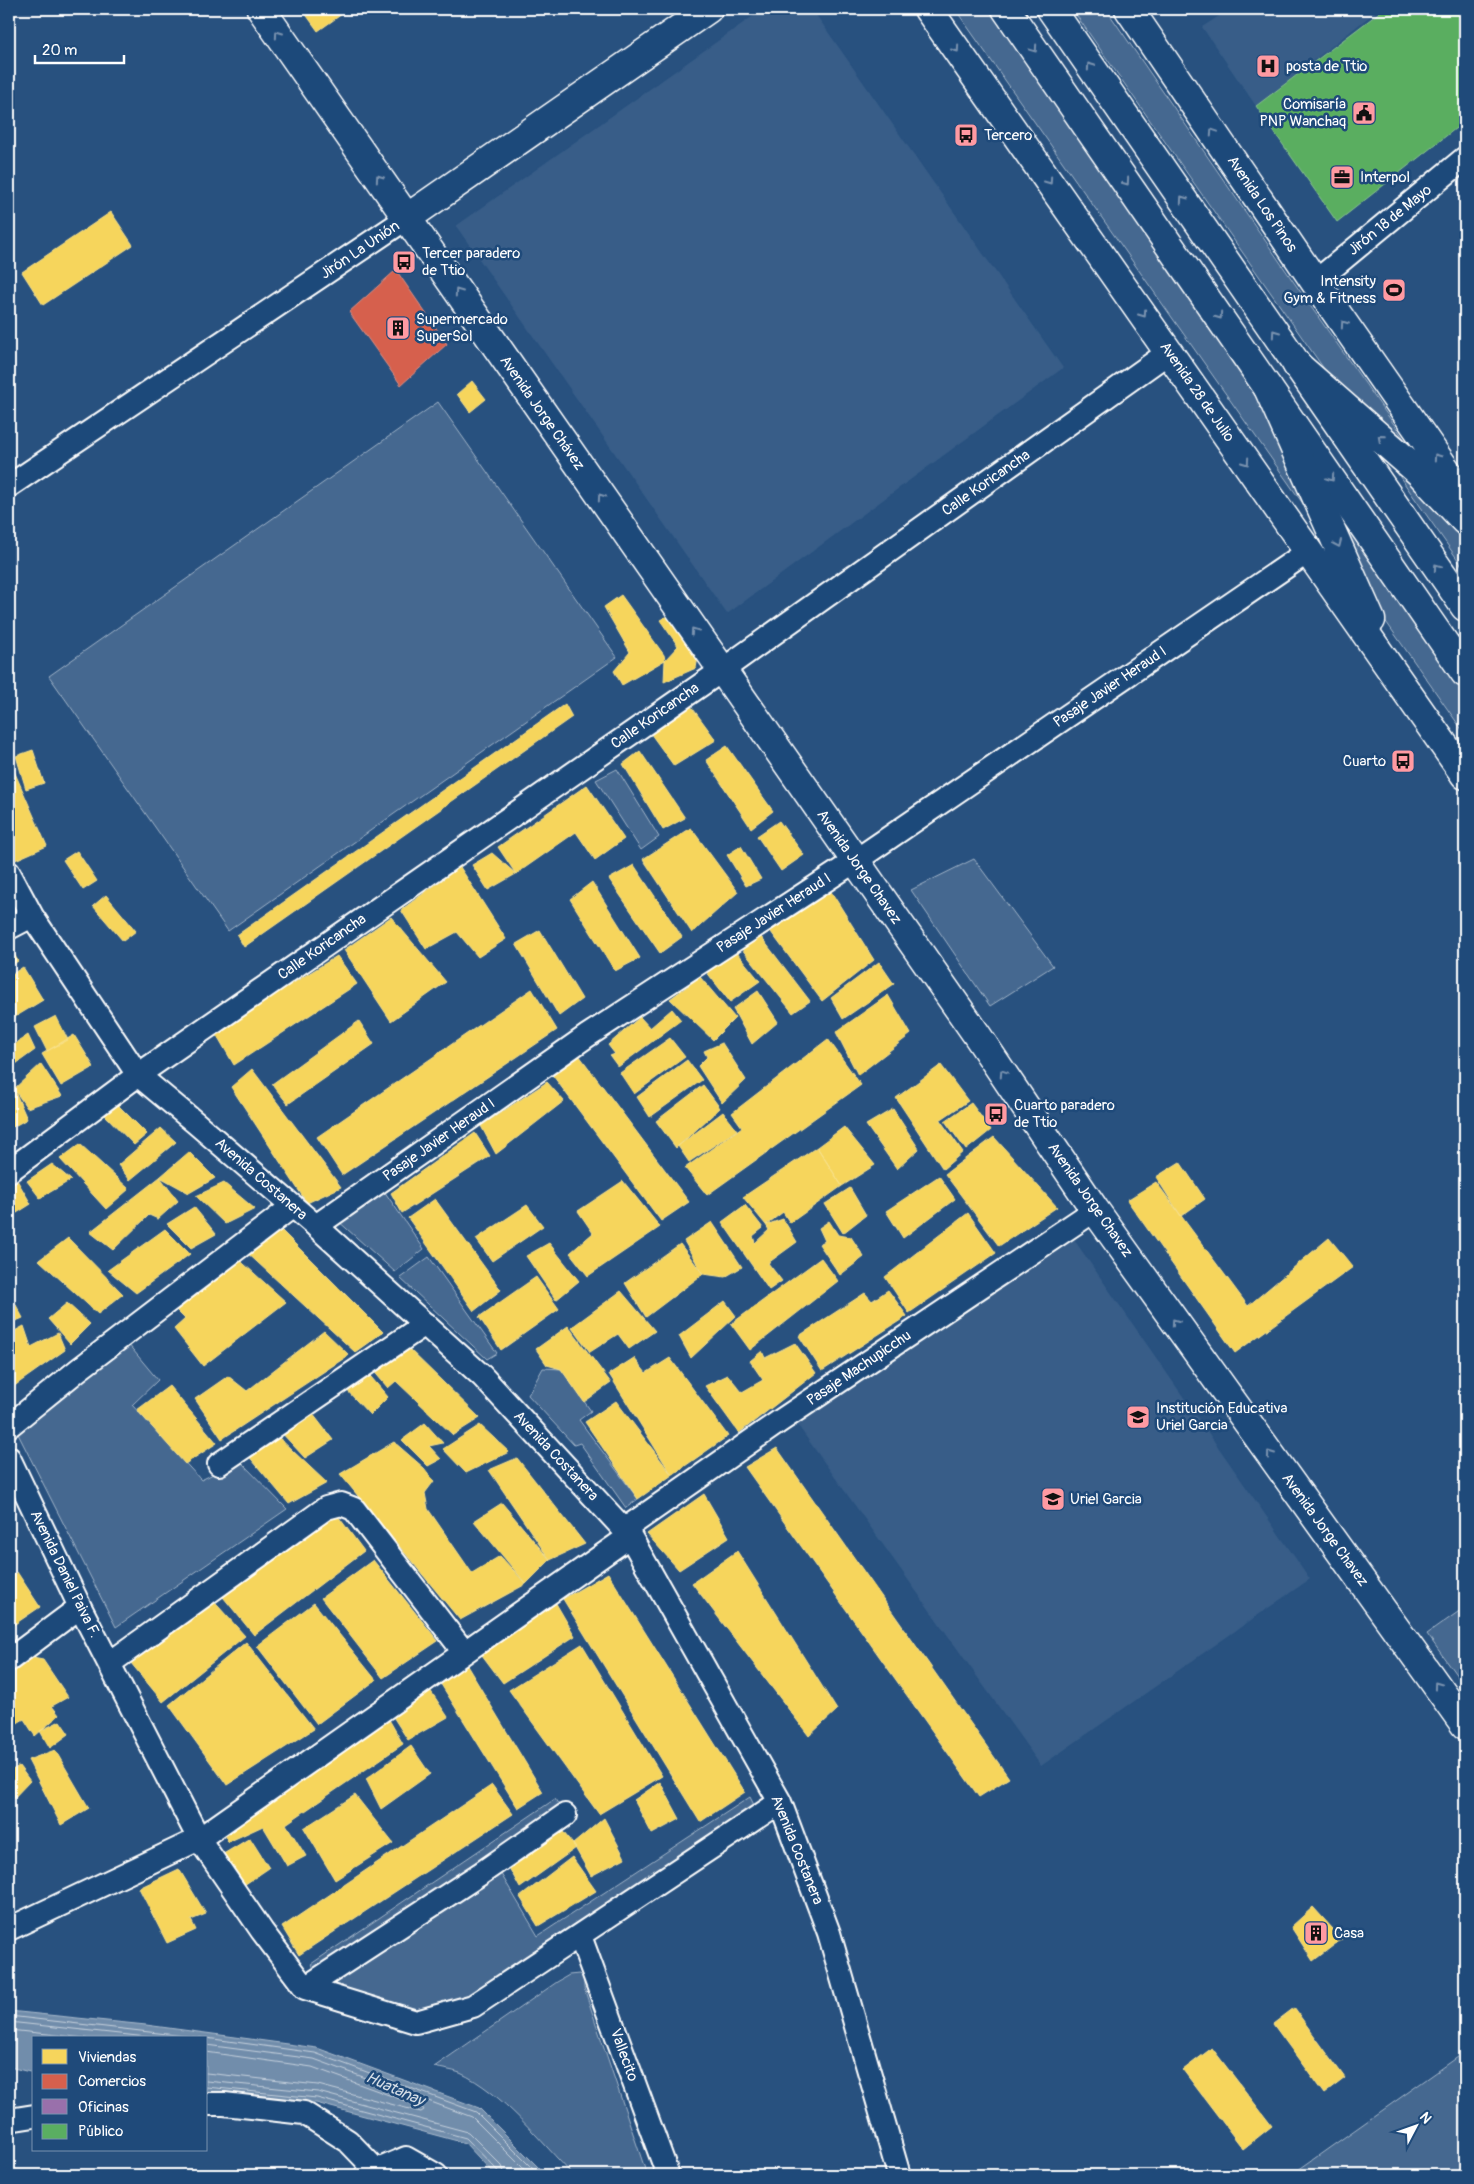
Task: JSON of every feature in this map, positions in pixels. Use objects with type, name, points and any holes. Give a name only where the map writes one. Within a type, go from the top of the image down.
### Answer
[{"type":"main road","name":"Avenida Jorge Chávez","points":[[260,9],[721,671]]},
{"type":"main road","name":"Jirón La Unión","points":[[407,218],[708,9]]},
{"type":"main road","name":"Avenida 28 de Julio","points":[[928,9],[1462,769]]},
{"type":"main road","points":[[1006,9],[1465,673]]},
{"type":"main road","points":[[1051,9],[1465,607]]},
{"type":"main road","name":"Avenida Los Pinos","points":[[1129,9],[1465,498]]},
{"type":"main road","points":[[1297,365],[1419,472],[1465,522]]},
{"type":"main road","points":[[1268,388],[1396,676]]},
{"type":"main road","name":"Avenida Jorge Chavez","points":[[721,671],[972,1027],[1095,1210],[1465,1725]]},
{"type":"street","name":"Jirón 18 de Mayo","points":[[1315,282],[1465,158]]},
{"type":"street","name":"Jirón La Unión","points":[[9,486],[407,218]]},
{"type":"street","name":"Calle Koricancha","points":[[9,1171],[138,1075],[721,671],[1169,352]]},
{"type":"street","name":"Pasaje Javier Heraud I","points":[[316,1226],[587,1036],[855,860],[1309,552]]},
{"type":"street","name":"Avenida Costanera","points":[[9,873],[32,916],[138,1075],[316,1226],[482,1376],[627,1532],[780,1802],[829,1933],[899,2175]]},
{"type":"street","points":[[9,928],[32,916]]},
{"type":"street","points":[[9,1426],[78,1370],[292,1206]]},
{"type":"street","name":"Pasaje Machupicchu","points":[[9,1929],[199,1839],[464,1652],[788,1416],[1095,1210]]},
{"type":"street","points":[[219,1464],[425,1324]]},
{"type":"street","name":"Avenida Daniel Paiva F.","points":[[9,1458],[80,1607],[199,1839],[262,1931],[305,1988]]},
{"type":"street","points":[[110,1663],[326,1508],[341,1504],[354,1508],[464,1652]]},
{"type":"street","points":[[9,1660],[80,1607]]},
{"type":"street","points":[[305,1988],[416,2022],[473,2006],[780,1802]]},
{"type":"street","points":[[305,1988],[480,1874],[565,1815]]},
{"type":"street","name":"Vallecito","points":[[580,1936],[668,2175]]},
{"type":"street","points":[[208,2104],[304,2113],[348,2141],[374,2174],[406,2158],[436,2175]]},
{"type":"street","points":[[9,2120],[32,2116]]},
{"type":"shaded area","points":[[763,9],[812,9],[1063,368],[727,614],[456,226]]},
{"type":"shaded area","points":[[955,9],[988,9],[1465,690],[1465,734]]},
{"type":"shaded area","points":[[1072,9],[1106,9],[1304,297],[1465,525],[1465,570]]},
{"type":"shaded area","name":"posta de Ttio","points":[[1230,9],[1379,9],[1256,106],[1202,27]]},
{"type":"shaded area","points":[[438,402],[617,657],[228,931],[49,676]]},
{"type":"shaded area","points":[[617,769],[659,837],[641,850],[596,780]]},
{"type":"shaded area","points":[[974,859],[1053,966],[990,1006],[911,890]]},
{"type":"shaded area","points":[[382,1188],[424,1249],[395,1272],[337,1220]]},
{"type":"shaded area","name":"Uriel Garcia","points":[[1068,1231],[1310,1579],[1041,1766],[794,1420]]},
{"type":"shaded area","points":[[429,1257],[497,1353],[487,1359],[400,1278]]},
{"type":"shaded area","points":[[128,1344],[158,1380],[132,1405],[201,1480],[240,1461],[287,1509],[116,1627],[17,1432]]},
{"type":"shaded area","points":[[543,1368],[561,1369],[591,1411],[579,1420],[638,1499],[626,1508],[580,1443],[574,1445],[528,1395]]},
{"type":"shaded area","points":[[1465,1607],[1465,1687],[1427,1634]]},
{"type":"shaded area","points":[[750,1797],[760,1817],[423,2033],[335,1993],[311,1964],[555,1799],[562,1810],[492,1859],[538,1936]]},
{"type":"shaded area","points":[[579,1974],[584,1979],[584,1988],[647,2175],[573,2175],[520,2119],[491,2092],[460,2073],[434,2067],[557,1982],[569,1975]]},
{"type":"shaded area","points":[[1465,2052],[1465,2175],[1291,2175]]},
{"type":"water","name":"Huatanay","points":[[9,2011],[146,2025],[317,2048],[479,2108],[546,2175],[495,2175],[465,2143],[316,2103],[208,2092],[208,2036],[32,2036],[32,2073],[9,2067]]},
{"type":"building: Viviendas","points":[[302,9],[349,9],[318,31]]},
{"type":"building: Viviendas","points":[[111,212],[133,245],[43,305],[22,272]]},
{"type":"building: Viviendas","points":[[472,381],[486,399],[470,412],[457,394]]},
{"type":"building: Viviendas","points":[[621,595],[664,655],[665,660],[622,685],[614,671],[630,652],[604,607]]},
{"type":"building: Viviendas","points":[[674,612],[699,652],[696,668],[664,682],[665,660],[678,646],[660,620]]},
{"type":"building: Viviendas","points":[[688,702],[716,740],[674,766],[648,730]]},
{"type":"building: Viviendas","points":[[565,704],[572,717],[244,947],[237,935]]},
{"type":"building: Viviendas","points":[[727,746],[773,811],[751,828],[706,760]]},
{"type":"building: Viviendas","points":[[33,750],[44,783],[26,789],[16,756]]},
{"type":"building: Viviendas","points":[[640,751],[685,818],[663,830],[623,764]]},
{"type":"building: Viviendas","points":[[14,771],[47,846],[13,861],[9,852],[9,773]]},
{"type":"building: Viviendas","points":[[587,785],[624,839],[595,860],[576,832],[516,874],[498,847]]},
{"type":"building: Viviendas","points":[[779,821],[804,855],[781,871],[757,836]]},
{"type":"building: Viviendas","points":[[691,828],[738,892],[692,933],[643,859]]},
{"type":"building: Viviendas","points":[[741,846],[761,879],[746,886],[727,855]]},
{"type":"building: Viviendas","points":[[77,851],[97,881],[83,890],[63,860]]},
{"type":"building: Viviendas","points":[[492,853],[516,874],[488,890],[472,865]]},
{"type":"building: Viviendas","points":[[634,865],[682,937],[660,953],[609,879]]},
{"type":"building: Viviendas","points":[[460,867],[506,939],[478,957],[457,932],[426,949],[401,910]]},
{"type":"building: Viviendas","points":[[592,882],[640,958],[615,971],[570,899]]},
{"type":"building: Viviendas","points":[[830,890],[874,960],[822,1001],[768,928]]},
{"type":"building: Viviendas","points":[[106,895],[136,931],[123,941],[93,906]]},
{"type":"building: Viviendas","points":[[391,917],[446,982],[391,1021],[344,950]]},
{"type":"building: Viviendas","points":[[540,930],[582,999],[559,1016],[516,944]]},
{"type":"building: Viviendas","points":[[761,937],[810,1001],[793,1013],[741,948]]},
{"type":"building: Viviendas","points":[[9,946],[18,961],[9,967]]},
{"type":"building: Viviendas","points":[[732,947],[760,981],[730,1002],[702,966]]},
{"type":"building: Viviendas","points":[[337,956],[357,984],[234,1065],[215,1032]]},
{"type":"building: Viviendas","points":[[879,962],[894,984],[843,1019],[831,998]]},
{"type":"building: Viviendas","points":[[23,967],[43,1000],[10,1020],[9,976]]},
{"type":"building: Viviendas","points":[[700,977],[735,1018],[713,1040],[670,999]]},
{"type":"building: Viviendas","points":[[532,989],[557,1030],[342,1175],[317,1137]]},
{"type":"building: Viviendas","points":[[758,991],[778,1022],[752,1044],[733,1009]]},
{"type":"building: Viviendas","points":[[888,995],[911,1034],[858,1075],[836,1032]]},
{"type":"building: Viviendas","points":[[672,1009],[681,1020],[618,1067],[610,1056],[615,1054],[608,1045],[640,1017],[650,1028]]},
{"type":"building: Viviendas","points":[[56,1016],[68,1040],[47,1051],[35,1027]]},
{"type":"building: Viviendas","points":[[359,1021],[374,1044],[288,1104],[272,1084]]},
{"type":"building: Viviendas","points":[[28,1035],[35,1050],[9,1069],[9,1048]]},
{"type":"building: Viviendas","points":[[74,1035],[94,1067],[61,1086],[42,1054]]},
{"type":"building: Viviendas","points":[[670,1038],[685,1057],[634,1094],[620,1073]]},
{"type":"building: Viviendas","points":[[828,1039],[861,1085],[707,1195],[685,1168],[742,1127],[732,1113]]},
{"type":"building: Viviendas","points":[[722,1043],[746,1080],[722,1103],[698,1066],[707,1057],[704,1051]]},
{"type":"building: Viviendas","points":[[576,1051],[689,1202],[661,1221],[548,1069]]},
{"type":"building: Viviendas","points":[[687,1060],[702,1080],[650,1117],[637,1097]]},
{"type":"building: Viviendas","points":[[41,1064],[62,1096],[27,1108],[14,1089]]},
{"type":"building: Viviendas","points":[[941,1065],[968,1101],[940,1120],[963,1152],[943,1169],[896,1098]]},
{"type":"building: Viviendas","points":[[252,1069],[341,1187],[307,1203],[231,1087]]},
{"type":"building: Viviendas","points":[[547,1082],[564,1101],[496,1154],[481,1126]]},
{"type":"building: Viviendas","points":[[703,1085],[720,1108],[676,1148],[656,1121]]},
{"type":"building: Viviendas","points":[[14,1089],[27,1119],[9,1129],[9,1092]]},
{"type":"building: Viviendas","points":[[971,1103],[991,1130],[966,1150],[945,1121]]},
{"type":"building: Viviendas","points":[[117,1104],[147,1134],[134,1145],[105,1115]]},
{"type":"building: Viviendas","points":[[893,1109],[919,1149],[897,1169],[866,1125]]},
{"type":"building: Viviendas","points":[[723,1112],[737,1130],[689,1162],[678,1146]]},
{"type":"building: Viviendas","points":[[844,1127],[875,1165],[842,1186],[817,1147]]},
{"type":"building: Viviendas","points":[[161,1128],[176,1142],[130,1180],[118,1165]]},
{"type":"building: Viviendas","points":[[475,1133],[490,1156],[402,1213],[391,1193]]},
{"type":"building: Viviendas","points":[[994,1137],[1057,1207],[999,1246],[945,1174]]},
{"type":"building: Viviendas","points":[[80,1144],[129,1189],[106,1209],[60,1159]]},
{"type":"building: Viviendas","points":[[817,1147],[842,1186],[790,1223],[783,1212],[766,1225],[743,1197]]},
{"type":"building: Viviendas","points":[[189,1152],[215,1178],[189,1193],[160,1177]]},
{"type":"building: Viviendas","points":[[1180,1162],[1205,1199],[1181,1216],[1156,1177]]},
{"type":"building: Viviendas","points":[[52,1164],[71,1180],[40,1198],[27,1181]]},
{"type":"building: Viviendas","points":[[939,1176],[955,1199],[903,1238],[886,1211]]},
{"type":"building: Viviendas","points":[[160,1177],[178,1201],[158,1219],[149,1215],[113,1250],[90,1232]]},
{"type":"building: Viviendas","points":[[17,1180],[31,1204],[9,1218],[9,1186]]},
{"type":"building: Viviendas","points":[[623,1181],[660,1227],[588,1276],[570,1253],[593,1233],[578,1211]]},
{"type":"building: Viviendas","points":[[1156,1182],[1248,1306],[1329,1238],[1353,1267],[1235,1353],[1127,1200]]},
{"type":"building: Viviendas","points":[[224,1183],[255,1209],[225,1224],[196,1196]]},
{"type":"building: Viviendas","points":[[850,1188],[866,1215],[843,1233],[825,1204]]},
{"type":"building: Viviendas","points":[[435,1199],[501,1290],[474,1311],[408,1218]]},
{"type":"building: Viviendas","points":[[527,1205],[543,1226],[492,1261],[476,1239]]},
{"type":"building: Viviendas","points":[[745,1205],[763,1228],[753,1236],[755,1243],[769,1230],[766,1225],[783,1219],[797,1242],[768,1263],[782,1281],[769,1290],[722,1222]]},
{"type":"building: Viviendas","points":[[194,1207],[216,1234],[191,1248],[167,1224]]},
{"type":"building: Viviendas","points":[[968,1213],[996,1253],[909,1313],[885,1277]]},
{"type":"building: Viviendas","points":[[829,1221],[838,1235],[851,1237],[864,1257],[840,1275],[819,1244],[825,1241],[819,1228]]},
{"type":"building: Viviendas","points":[[712,1222],[742,1267],[725,1277],[703,1274],[684,1241]]},
{"type":"building: Viviendas","points":[[277,1226],[383,1332],[355,1352],[244,1250]]},
{"type":"building: Viviendas","points":[[165,1229],[190,1254],[136,1293],[108,1270]]},
{"type":"building: Viviendas","points":[[68,1238],[123,1294],[98,1314],[39,1260]]},
{"type":"building: Viviendas","points":[[549,1243],[579,1281],[556,1300],[526,1256]]},
{"type":"building: Viviendas","points":[[680,1244],[703,1274],[646,1317],[625,1283]]},
{"type":"building: Viviendas","points":[[234,1255],[286,1302],[203,1366],[174,1329],[185,1319],[169,1303]]},
{"type":"building: Viviendas","points":[[821,1258],[838,1281],[750,1350],[731,1324]]},
{"type":"building: Viviendas","points":[[536,1277],[559,1309],[501,1350],[479,1317]]},
{"type":"building: Viviendas","points":[[888,1290],[907,1316],[822,1371],[799,1336],[865,1293],[872,1301]]},
{"type":"building: Viviendas","points":[[621,1291],[655,1331],[629,1349],[618,1334],[590,1352],[572,1327]]},
{"type":"building: Viviendas","points":[[9,1292],[23,1318],[9,1324]]},
{"type":"building: Viviendas","points":[[725,1301],[736,1316],[691,1358],[679,1336]]},
{"type":"building: Viviendas","points":[[67,1303],[90,1324],[70,1344],[48,1319]]},
{"type":"building: Viviendas","points":[[24,1326],[31,1347],[58,1333],[65,1350],[10,1389],[9,1334]]},
{"type":"building: Viviendas","points":[[568,1326],[611,1383],[584,1402],[561,1369],[547,1365],[536,1349]]},
{"type":"building: Viviendas","points":[[324,1331],[349,1355],[222,1439],[195,1399],[228,1376],[247,1391]]},
{"type":"building: Viviendas","points":[[795,1343],[816,1373],[739,1433],[705,1386],[728,1375],[742,1392],[763,1380],[750,1361],[762,1351],[765,1358]]},
{"type":"building: Viviendas","points":[[408,1348],[480,1418],[453,1435],[396,1381],[388,1388],[372,1369]]},
{"type":"building: Viviendas","points":[[634,1358],[646,1373],[670,1358],[728,1436],[672,1475],[609,1374]]},
{"type":"building: Viviendas","points":[[365,1370],[388,1397],[370,1415],[343,1386]]},
{"type":"building: Viviendas","points":[[169,1386],[217,1443],[185,1464],[137,1410]]},
{"type":"building: Viviendas","points":[[616,1401],[672,1475],[638,1499],[585,1422]]},
{"type":"building: Viviendas","points":[[309,1409],[333,1440],[305,1458],[279,1430]]},
{"type":"building: Viviendas","points":[[425,1423],[443,1443],[429,1446],[441,1459],[428,1466],[402,1440]]},
{"type":"building: Viviendas","points":[[480,1425],[509,1452],[466,1473],[443,1449]]},
{"type":"building: Viviendas","points":[[276,1435],[327,1483],[289,1504],[247,1454]]},
{"type":"building: Viviendas","points":[[394,1442],[424,1468],[434,1481],[425,1493],[428,1509],[472,1573],[500,1556],[526,1584],[460,1620],[340,1474]]},
{"type":"building: Viviendas","points":[[777,1448],[1009,1778],[979,1797],[745,1467]]},
{"type":"building: Viviendas","points":[[517,1458],[585,1544],[550,1560],[489,1470]]},
{"type":"building: Viviendas","points":[[704,1494],[729,1537],[679,1570],[647,1534]]},
{"type":"building: Viviendas","points":[[502,1503],[550,1560],[526,1584],[474,1521]]},
{"type":"building: Viviendas","points":[[332,1508],[364,1551],[254,1635],[219,1592]]},
{"type":"building: Viviendas","points":[[737,1551],[837,1710],[809,1736],[692,1583]]},
{"type":"building: Viviendas","points":[[373,1560],[438,1641],[383,1678],[321,1598]]},
{"type":"building: Viviendas","points":[[17,1572],[40,1607],[9,1628],[9,1579]]},
{"type":"building: Viviendas","points":[[608,1573],[745,1792],[700,1822],[563,1599]]},
{"type":"building: Viviendas","points":[[209,1596],[245,1636],[163,1702],[126,1657]]},
{"type":"building: Viviendas","points":[[554,1600],[575,1636],[503,1683],[479,1651]]},
{"type":"building: Viviendas","points":[[314,1603],[376,1680],[317,1724],[257,1646]]},
{"type":"building: Viviendas","points":[[246,1642],[314,1729],[227,1785],[169,1705]]},
{"type":"building: Viviendas","points":[[582,1644],[662,1776],[599,1814],[509,1690]]},
{"type":"building: Viviendas","points":[[27,1657],[43,1660],[68,1697],[52,1706],[59,1715],[35,1736],[24,1719],[9,1728],[9,1672]]},
{"type":"building: Viviendas","points":[[466,1664],[543,1792],[518,1808],[439,1681]]},
{"type":"building: Viviendas","points":[[426,1684],[448,1717],[408,1740],[388,1709]]},
{"type":"building: Viviendas","points":[[387,1716],[403,1744],[286,1824],[306,1856],[287,1866],[263,1826],[228,1842],[222,1826]]},
{"type":"building: Viviendas","points":[[60,1721],[69,1734],[50,1748],[40,1731]]},
{"type":"building: Viviendas","points":[[411,1746],[430,1774],[381,1809],[366,1779]]},
{"type":"building: Viviendas","points":[[55,1750],[89,1808],[61,1825],[28,1760]]},
{"type":"building: Viviendas","points":[[19,1766],[30,1781],[9,1803],[9,1772]]},
{"type":"building: Viviendas","points":[[660,1782],[680,1819],[652,1834],[634,1800]]},
{"type":"building: Viviendas","points":[[492,1785],[513,1814],[299,1955],[282,1927]]},
{"type":"building: Viviendas","points":[[355,1795],[393,1843],[335,1880],[304,1828]]},
{"type":"building: Viviendas","points":[[604,1818],[625,1858],[591,1876],[573,1844]]},
{"type":"building: Viviendas","points":[[560,1828],[576,1848],[520,1888],[506,1862]]},
{"type":"building: Viviendas","points":[[250,1838],[269,1868],[241,1887],[220,1856]]},
{"type":"building: Viviendas","points":[[572,1857],[596,1891],[538,1926],[520,1897]]},
{"type":"building: Viviendas","points":[[179,1869],[206,1914],[191,1920],[196,1930],[167,1943],[139,1888]]},
{"type":"building: Viviendas","name":"Casa","points":[[1313,1907],[1342,1939],[1313,1961],[1291,1927]]},
{"type":"building: Viviendas","points":[[1294,2008],[1345,2078],[1324,2094],[1273,2024]]},
{"type":"building: Viviendas","points":[[1212,2048],[1272,2126],[1243,2149],[1183,2070]]},
{"type":"building: Comercios","name":"Supermercado SuperSol","points":[[396,270],[447,344],[401,385],[349,312]]},
{"type":"building: Oficinas","points":[[1356,70],[1373,96],[1343,117],[1368,153],[1386,141],[1404,166],[1348,205],[1321,166],[1314,171],[1300,149],[1307,144],[1288,115]]},
{"type":"building: Público","name":"Comisaría PNP Wanchaq","points":[[1384,9],[1465,9],[1465,121],[1337,222],[1256,106]]},
{"type":"place","name":"posta de Ttio","points":[[1268,66]]},
{"type":"place","name":"Comisaría PNP Wanchaq","points":[[1364,113]]},
{"type":"place","name":"Tercero","points":[[966,135]]},
{"type":"place","name":"Interpol","points":[[1342,177]]},
{"type":"place","name":"Tercer paradero de Ttio","points":[[404,262]]},
{"type":"place","name":"Intensity Gym & Fitness","points":[[1394,290]]},
{"type":"place","name":"Supermercado SuperSol","points":[[398,328]]},
{"type":"place","name":"Cuarto","points":[[1403,761]]},
{"type":"place","name":"Cuarto paradero de Ttio","points":[[996,1114]]},
{"type":"place","name":"Institución Educativa Uriel Garcia","points":[[1138,1417]]},
{"type":"place","name":"Uriel Garcia","points":[[1053,1499]]},
{"type":"place","name":"Casa","points":[[1316,1933]]}]
